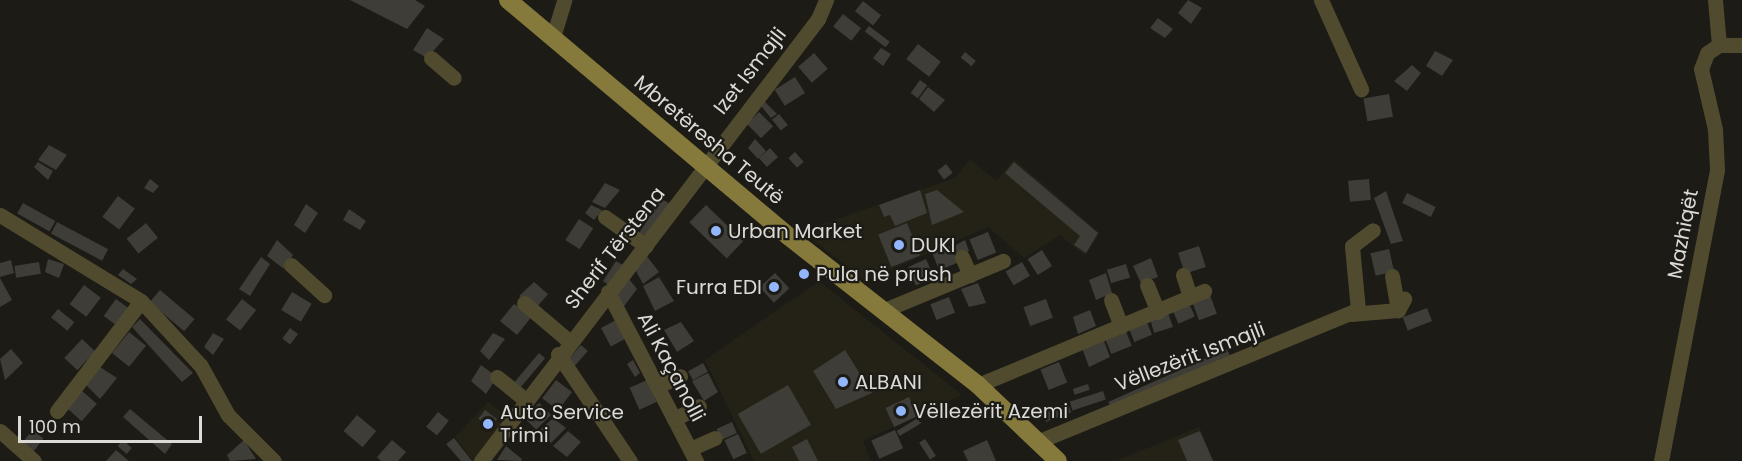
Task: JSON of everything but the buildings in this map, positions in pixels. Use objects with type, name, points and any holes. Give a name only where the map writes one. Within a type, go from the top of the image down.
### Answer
[{"type":"main road","name":"Mbretëresha Teutë","points":[[508,0],[704,166],[882,311],[978,385],[1058,461]]},
{"type":"street","points":[[553,37],[564,0]]},
{"type":"street","name":"Izet Ismajli","points":[[704,166],[818,19],[826,0]]},
{"type":"street","points":[[1321,0],[1361,89]]},
{"type":"street","points":[[1715,0],[1719,45],[1742,45]]},
{"type":"street","name":"Mazhiqët","points":[[1661,461],[1717,170],[1715,129],[1701,69],[1707,53],[1719,45]]},
{"type":"street","points":[[431,58],[454,78]]},
{"type":"street","name":"Sherif Tërstena","points":[[481,461],[558,354],[646,246],[704,166]]},
{"type":"street","points":[[605,217],[646,246]]},
{"type":"street","points":[[2,219],[141,301],[201,366],[228,415],[274,461]]},
{"type":"street","points":[[1355,312],[1352,246],[1373,230]]},
{"type":"street","points":[[962,257],[970,275]]},
{"type":"street","points":[[882,311],[1004,261]]},
{"type":"street","points":[[291,265],[324,295]]},
{"type":"street","points":[[1183,275],[1190,297]]},
{"type":"street","name":"Vëllezërit Ismajli","points":[[1036,442],[1355,312],[1401,305],[1392,276]]},
{"type":"street","points":[[1147,285],[1158,312]]},
{"type":"street","points":[[978,385],[1204,291]]},
{"type":"street","name":"Ali Kaçanolli","points":[[608,292],[693,455]]},
{"type":"street","points":[[1111,300],[1121,326]]},
{"type":"street","points":[[57,411],[141,301]]},
{"type":"street","points":[[524,303],[570,341]]},
{"type":"street","points":[[558,354],[630,461]]},
{"type":"street","points":[[657,386],[680,376]]},
{"type":"street","points":[[497,377],[525,400]]},
{"type":"street","points":[[674,419],[699,406]]},
{"type":"street","points":[[0,431],[34,461]]},
{"type":"street","points":[[693,455],[715,438]]},
{"type":"shaded area","points":[[970,159],[996,181],[1014,159],[1100,233],[1085,256],[1060,235],[1024,258],[988,227],[865,281],[802,231],[955,178]]},
{"type":"shaded area","points":[[819,281],[962,395],[863,441],[871,461],[754,461],[705,360]]},
{"type":"shaded area","points":[[488,402],[509,417],[473,461],[455,437]]},
{"type":"shaded area","points":[[1199,427],[1214,461],[1116,461]]},
{"type":"place","name":"Urban Market","points":[[716,231]]},
{"type":"place","name":"DUKI","points":[[899,245]]},
{"type":"place","name":"Pula në prush","points":[[804,274]]},
{"type":"place","name":"Furra EDI","points":[[774,287]]},
{"type":"place","name":"ALBANI","points":[[843,382]]},
{"type":"place","name":"Vëllezërit Azemi","points":[[901,411]]},
{"type":"place","name":"Auto Service Trimi","points":[[488,424]]}]
